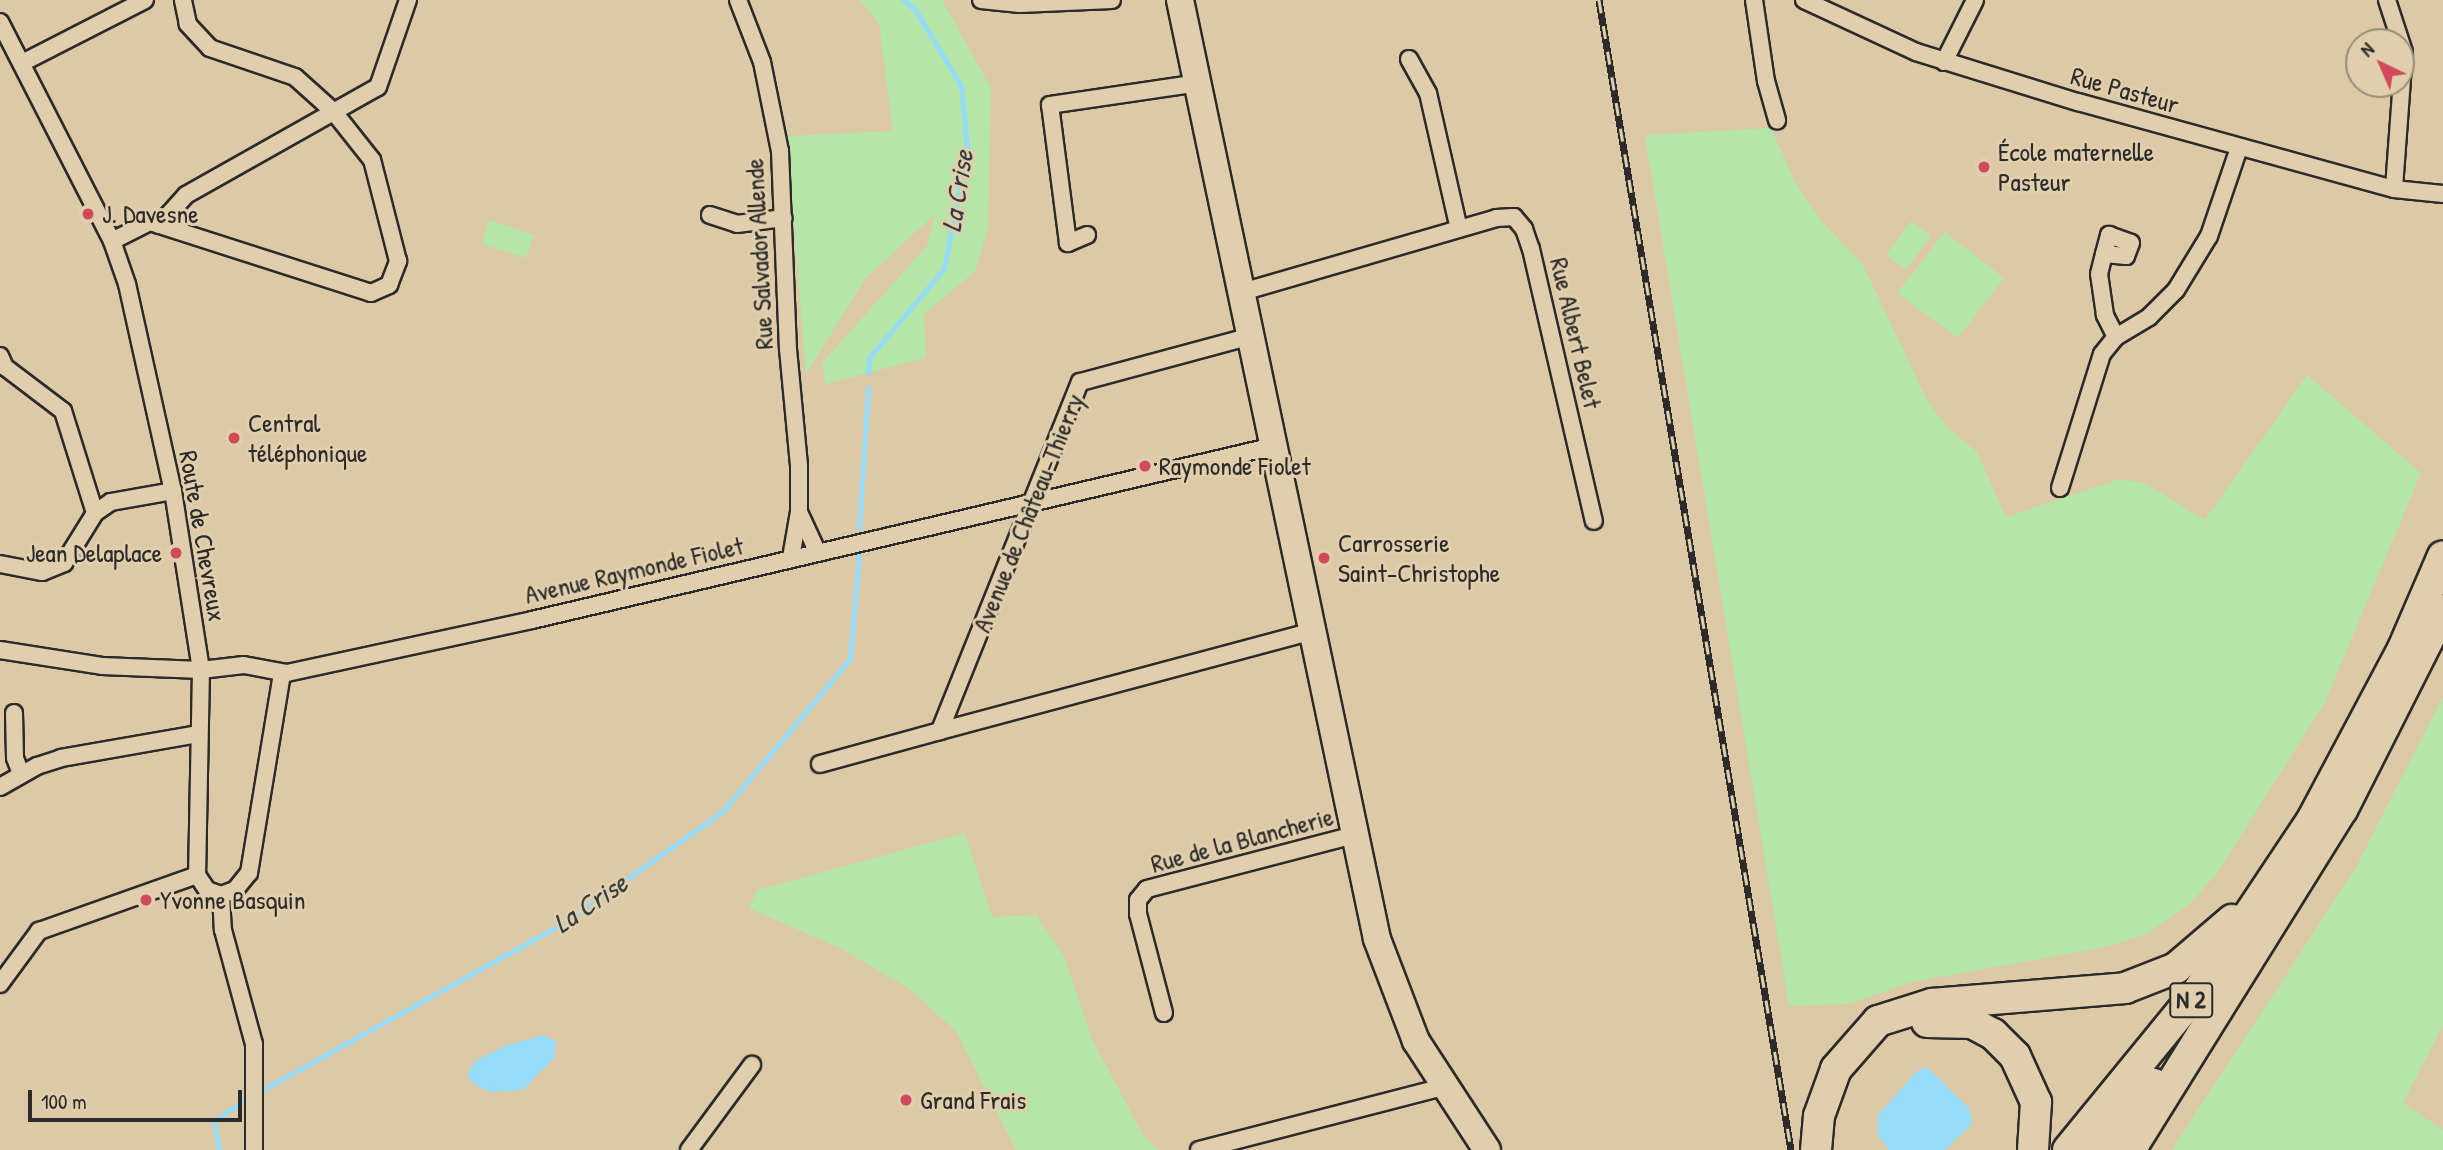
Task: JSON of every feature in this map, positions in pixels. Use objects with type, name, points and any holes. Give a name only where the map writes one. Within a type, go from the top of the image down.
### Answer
[{"type":"highway","name":"N 2","points":[[2068,1150],[2198,991],[2300,839],[2380,695],[2443,556]]},
{"type":"highway","name":"N 2","points":[[2097,1150],[2252,953],[2342,810],[2443,610]]},
{"type":"highway","points":[[1816,1150],[1819,1116],[1836,1069],[1878,1021],[1912,1007],[2103,992],[2160,976],[2221,932],[2300,839]]},
{"type":"highway","points":[[2130,1150],[2252,953]]},
{"type":"highway","points":[[1828,1150],[1838,1102],[1865,1055],[1904,1028],[1948,1020],[1983,1027],[2024,1067],[2038,1115],[2033,1150]]},
{"type":"main road","points":[[1180,0],[1354,835],[1387,971],[1399,1006],[1443,1087],[1487,1150]]},
{"type":"street","points":[[22,63],[145,0]]},
{"type":"street","points":[[112,241],[150,222],[325,282],[371,293],[389,285],[398,261],[372,160],[334,112],[295,77],[210,48],[188,24],[183,0]]},
{"type":"street","points":[[159,225],[186,195],[378,87],[408,0]]},
{"type":"street","name":"Rue Salvador Allende","points":[[738,0],[762,62],[780,150],[799,512],[791,558]]},
{"type":"street","points":[[981,0],[1020,4],[1112,0]]},
{"type":"street","points":[[1754,0],[1766,81],[1777,120]]},
{"type":"street","name":"Rue Pasteur","points":[[1804,0],[1944,62],[2239,148],[2394,189],[2443,194]]},
{"type":"street","points":[[1944,62],[1975,0]]},
{"type":"street","points":[[2387,0],[2404,52],[2394,189]]},
{"type":"street","name":"Route de Chevreux","points":[[0,22],[112,241],[127,284],[173,491],[201,670],[197,875]]},
{"type":"street","points":[[1409,59],[1428,93],[1459,229]]},
{"type":"street","points":[[1087,234],[1068,243],[1050,105],[1199,83]]},
{"type":"street","points":[[2060,488],[2102,354],[2116,337],[2149,317],[2176,290],[2209,236],[2239,148]]},
{"type":"street","points":[[710,215],[737,224],[784,218]]},
{"type":"street","name":"Rue Albert Belet","points":[[1242,292],[1507,216],[1524,229],[1594,521]]},
{"type":"street","points":[[2104,254],[2099,274],[2105,315],[2116,337]]},
{"type":"street","name":"Avenue de Château-Thierry","points":[[940,731],[1080,382],[1251,336]]},
{"type":"street","points":[[0,356],[5,367],[63,411],[95,513]]},
{"type":"street","name":"Avenue Raymonde Fiolet","points":[[0,650],[102,666],[201,670],[244,665],[282,674],[1274,446]]},
{"type":"street","points":[[0,564],[42,572],[64,563],[95,513],[111,502],[173,491]]},
{"type":"street","name":"Rue Salvador Allende","points":[[799,512],[817,551]]},
{"type":"street","points":[[821,764],[1312,631]]},
{"type":"street","points":[[0,984],[39,931],[197,875],[207,890],[221,895],[235,890],[249,873],[282,674]]},
{"type":"street","points":[[14,713],[15,758],[21,774]]},
{"type":"street","points":[[0,787],[21,774],[61,758],[199,734]]},
{"type":"street","name":"Rue de la Blancherie","points":[[1164,1013],[1138,914],[1138,900],[1147,889],[1354,835]]},
{"type":"street","points":[[221,895],[223,930],[247,1007],[256,1076],[254,1150]]},
{"type":"street","points":[[689,1150],[752,1066]]},
{"type":"street","points":[[1199,1150],[1443,1087]]},
{"type":"green space","points":[[860,0],[942,0],[991,88],[988,229],[975,271],[924,314],[926,358],[825,384],[823,362],[927,246],[935,214],[865,279],[806,374],[787,136],[893,131],[879,24]]},
{"type":"green space","points":[[1771,128],[1795,182],[1823,223],[1862,263],[1928,402],[1948,428],[1977,452],[2006,517],[2120,479],[2144,483],[2205,520],[2307,375],[2421,473],[2324,704],[2216,875],[2187,906],[2145,935],[2101,948],[1911,982],[1849,1004],[1789,1006],[1645,135]]},
{"type":"green space","points":[[489,220],[534,235],[526,258],[482,244]]},
{"type":"green space","points":[[1911,221],[1931,236],[1906,270],[1886,255]]},
{"type":"green space","points":[[1945,232],[2004,278],[1958,338],[1897,293]]},
{"type":"green space","points":[[2443,697],[2443,1025],[2403,1103],[2443,1130],[2443,1150],[2172,1150],[2355,869]]},
{"type":"green space","points":[[965,833],[992,917],[1036,915],[1064,956],[1093,1041],[1143,1135],[1158,1150],[1016,1150],[956,1031],[908,988],[840,948],[749,908],[757,890]]},
{"type":"water","points":[[543,1035],[556,1041],[554,1058],[523,1090],[490,1092],[472,1083],[467,1075],[475,1061],[507,1045]]},
{"type":"water","points":[[1927,1067],[1970,1109],[1972,1124],[1945,1150],[1889,1150],[1878,1135],[1878,1115],[1916,1072]]},
{"type":"waterway","name":"La Crise","points":[[868,373],[869,358],[944,269],[967,147],[961,86],[916,11],[903,0]]},
{"type":"waterway","name":"La Crise","points":[[859,529],[868,388]]},
{"type":"waterway","name":"La Crise","points":[[257,1093],[564,923],[722,812],[850,659],[859,555]]},
{"type":"waterway","name":"La Crise","points":[[219,1150],[214,1121],[249,1097]]},
{"type":"railway","points":[[1599,0],[1791,1150]]},
{"type":"place","name":"École maternelle Pasteur","points":[[1984,167]]},
{"type":"place","name":"J. Davesne","points":[[88,214]]},
{"type":"place","name":"Central téléphonique","points":[[234,438]]},
{"type":"place","name":"Raymonde Fiolet","points":[[1145,466]]},
{"type":"place","name":"Jean Delaplace","points":[[176,553]]},
{"type":"place","name":"Carrosserie Saint-Christophe","points":[[1324,558]]},
{"type":"place","name":"Yvonne Basquin","points":[[146,900]]},
{"type":"place","name":"Grand Frais","points":[[906,1100]]}]
